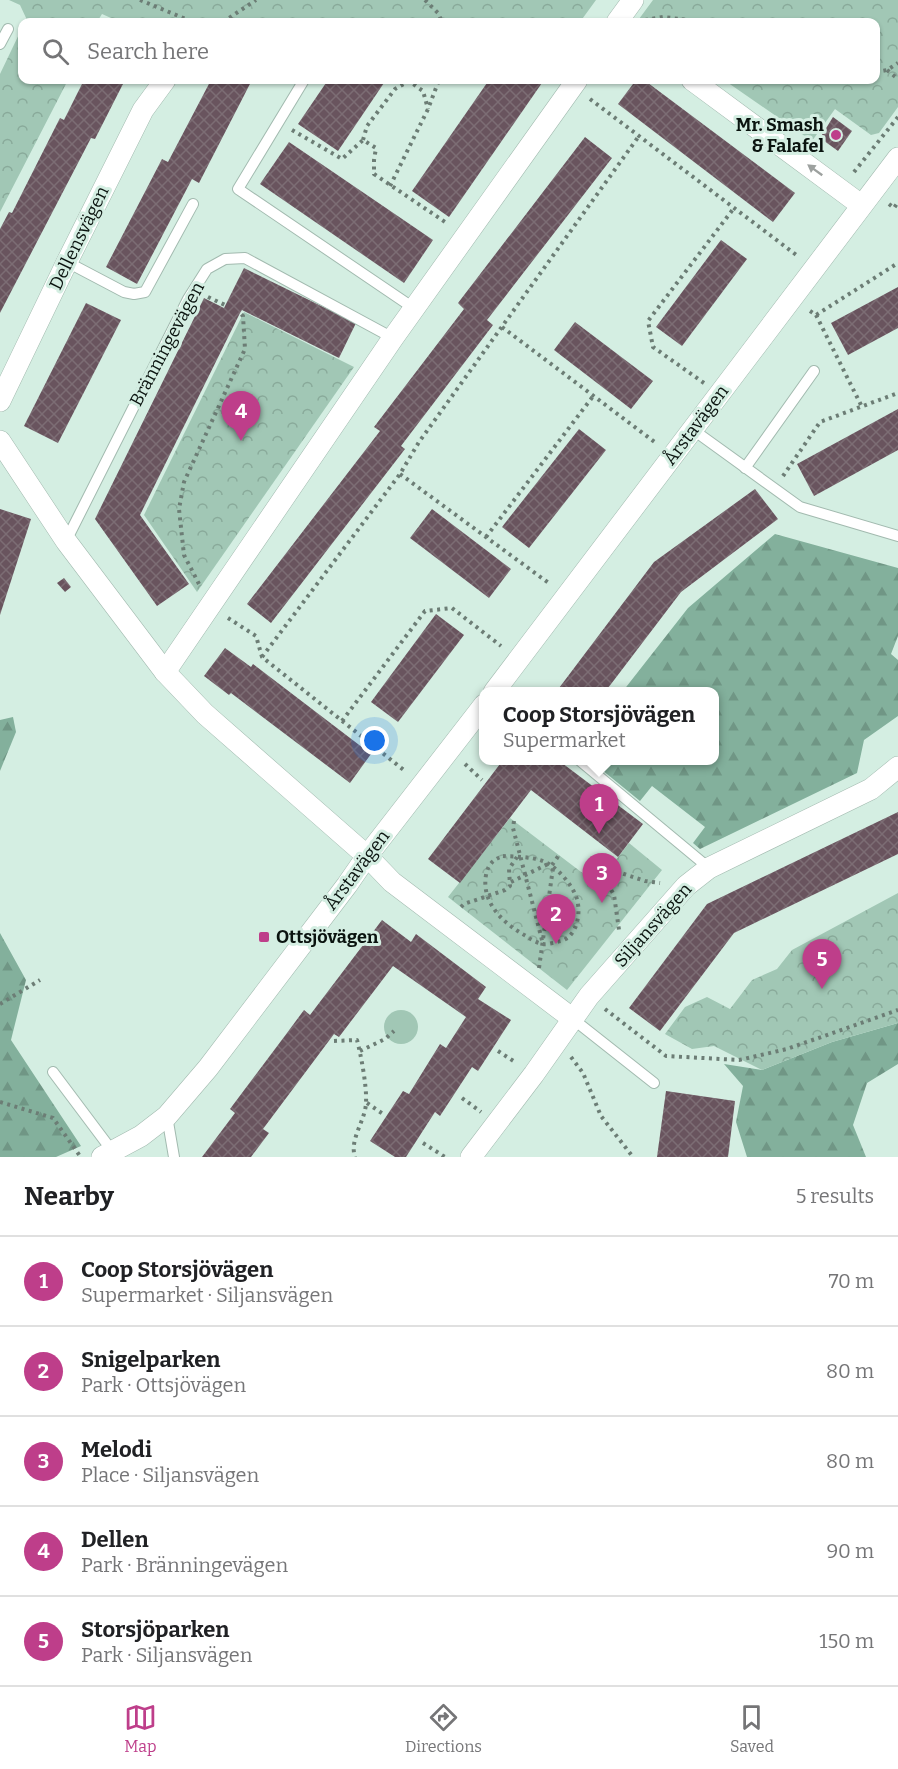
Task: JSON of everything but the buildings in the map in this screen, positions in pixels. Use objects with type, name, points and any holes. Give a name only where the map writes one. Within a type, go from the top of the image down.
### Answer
[{"type":"street","points":[[620,18],[633,0]]},
{"type":"street","name":"Dellensvägen","points":[[0,401],[143,110],[162,84]]},
{"type":"street","points":[[165,672],[393,339],[573,84]]},
{"type":"street","points":[[697,84],[861,205]]},
{"type":"street","name":"Årstavägen","points":[[497,687],[898,158]]},
{"type":"street","points":[[0,441],[66,541],[165,672],[205,714],[367,856],[392,882],[573,1019]]},
{"type":"street","name":"Årstavägen","points":[[107,1155],[141,1136],[167,1116],[208,1068],[479,711]]},
{"type":"street","name":"Siljansvägen","points":[[471,1157],[589,996],[686,886],[709,868],[871,789],[898,767]]},
{"type":"lane","points":[[0,45],[8,29]]},
{"type":"lane","points":[[302,84],[238,189],[415,309]]},
{"type":"lane","points":[[67,262],[124,292],[134,294],[145,292],[193,204]]},
{"type":"lane","name":"Bränningevägen","points":[[66,541],[188,299],[207,269],[225,259],[244,258],[393,339]]},
{"type":"lane","points":[[745,468],[814,371]]},
{"type":"lane","points":[[692,429],[800,507],[898,536]]},
{"type":"lane","points":[[585,765],[709,868]]},
{"type":"lane","points":[[573,1019],[654,1083]]},
{"type":"lane","points":[[53,1072],[107,1155]]},
{"type":"lane","points":[[167,1116],[174,1157]]},
{"type":"path","points":[[140,0],[183,18]]},
{"type":"path","points":[[229,18],[256,0]]},
{"type":"path","points":[[425,0],[440,18]]},
{"type":"path","points":[[656,18],[671,18]]},
{"type":"path","points":[[880,71],[898,63]]},
{"type":"path","points":[[887,70],[898,79]]},
{"type":"path","points":[[279,122],[342,159],[363,140],[367,126],[395,88],[403,84]]},
{"type":"path","points":[[413,84],[423,91],[428,109]]},
{"type":"path","points":[[390,186],[428,109],[437,84]]},
{"type":"path","points":[[575,84],[639,136],[814,268]]},
{"type":"path","points":[[852,175],[898,117]]},
{"type":"path","points":[[262,657],[400,474],[419,442],[639,136]]},
{"type":"path","points":[[363,140],[376,148],[374,174],[465,236]]},
{"type":"path","points":[[894,208],[898,202]]},
{"type":"path","points":[[719,393],[653,347],[648,321],[734,208]]},
{"type":"path","points":[[816,315],[898,263]]},
{"type":"path","points":[[790,300],[816,315],[861,406]]},
{"type":"path","points":[[502,327],[673,456]]},
{"type":"path","points":[[774,489],[820,422],[898,393]]},
{"type":"path","points":[[486,537],[594,395]]},
{"type":"path","points":[[400,474],[566,596]]},
{"type":"path","points":[[342,721],[424,611],[452,608],[518,659]]},
{"type":"path","points":[[514,821],[513,828],[519,857],[526,875],[543,944]]},
{"type":"path","points":[[445,922],[464,904],[505,890],[511,882],[551,865],[559,855]]},
{"type":"path","points":[[503,856],[519,857],[551,865],[565,878],[576,896],[579,913],[575,929],[564,940],[543,944],[512,929],[498,915],[487,897],[485,882],[487,868],[494,859],[503,856]]},
{"type":"path","points":[[511,882],[509,869],[519,857]]},
{"type":"path","points":[[529,986],[538,972],[551,865]]},
{"type":"path","points":[[609,869],[645,882],[686,886]]},
{"type":"path","points":[[604,876],[614,895],[620,932],[634,946]]},
{"type":"path","points":[[0,1004],[40,980]]},
{"type":"path","points":[[589,996],[666,1056],[739,1060],[787,1049],[898,1010]]},
{"type":"path","points":[[360,1051],[385,1039],[394,1031]]},
{"type":"path","points":[[334,1041],[357,1040],[360,1051],[367,1103],[353,1147],[355,1157]]},
{"type":"path","points":[[583,1072],[601,1116],[633,1157]]},
{"type":"path","points":[[0,1102],[53,1118],[81,1157]]},
{"type":"path","points":[[367,1103],[383,1114]]},
{"type":"path","points":[[423,1143],[445,1157]]},
{"type":"green space","points":[[9,0],[596,0],[583,18],[111,18],[102,14],[100,18],[26,18],[20,5]]},
{"type":"green space","points":[[653,0],[898,0],[898,107],[879,133],[871,135],[835,109],[812,141],[730,84],[880,84],[880,18],[640,18]]},
{"type":"green space","points":[[18,36],[18,84],[66,84],[0,212],[0,74]]},
{"type":"green space","points":[[244,312],[354,367],[197,592],[144,515]]},
{"type":"green space","points":[[775,534],[898,568],[898,636],[891,654],[898,660],[898,716],[864,740],[857,773],[700,849],[693,843],[705,827],[652,786],[640,801],[596,765],[719,765],[719,687],[626,687],[688,608]]},
{"type":"green space","points":[[13,717],[16,732],[0,771],[0,720]]},
{"type":"green space","points":[[510,818],[597,884],[629,843],[662,870],[567,990],[448,897]]},
{"type":"green space","points":[[898,893],[898,1023],[832,1042],[762,1070],[714,1046],[692,1049],[665,1034],[685,1007],[707,997],[730,1009],[752,980],[777,969],[792,950]]},
{"type":"green space","points":[[0,933],[26,980],[11,1040],[81,1146],[56,1157],[0,1157]]},
{"type":"green space","points":[[401,1010],[413,1015],[418,1027],[413,1039],[401,1044],[389,1039],[384,1027],[389,1015]]},
{"type":"green space","points":[[898,1023],[898,1064],[867,1083],[853,1125],[866,1157],[747,1157],[736,1122],[743,1086],[724,1064],[762,1070],[832,1042]]},
{"type":"place","name":"Mr. Smash & Falafel","points":[[836,135]]},
{"type":"place","name":"Dellen","points":[[241,441]]},
{"type":"place","name":"Coop Storsjövägen","points":[[599,834]]},
{"type":"place","name":"Melodi","points":[[602,903]]},
{"type":"place","name":"Ottsjövägen","points":[[264,937]]},
{"type":"place","name":"Snigelparken","points":[[556,944]]},
{"type":"place","name":"Storsjöparken","points":[[822,989]]}]
